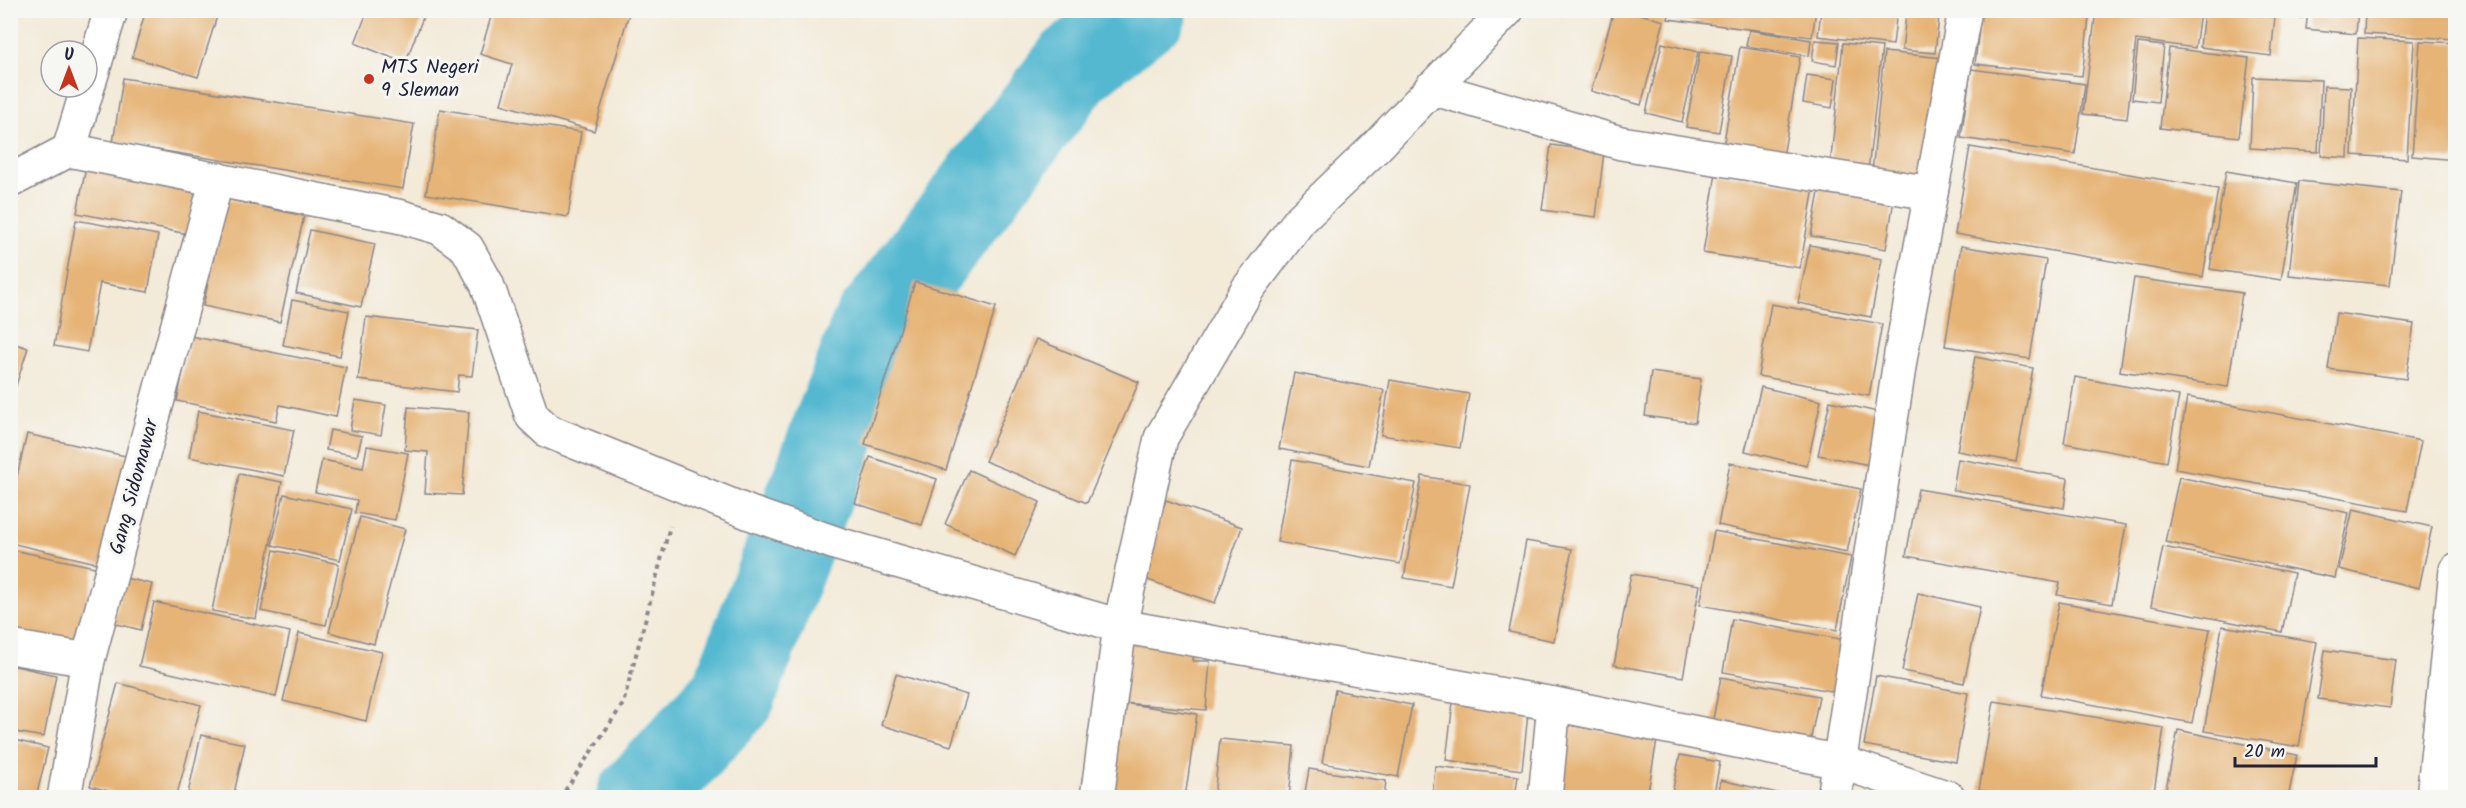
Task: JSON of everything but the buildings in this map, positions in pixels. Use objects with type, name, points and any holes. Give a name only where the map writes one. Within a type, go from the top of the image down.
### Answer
[{"type":"street","points":[[69,150],[111,10]]},
{"type":"street","points":[[1097,798],[1120,626],[1161,438],[1247,290],[1300,220],[1375,148],[1507,10]]},
{"type":"street","points":[[1834,798],[1901,354],[1965,10]]},
{"type":"street","points":[[1431,88],[1622,143],[1931,193]]},
{"type":"street","points":[[10,181],[69,150],[402,217],[440,228],[467,248],[486,284],[532,416],[548,431],[750,513],[838,544],[1120,626],[1554,704],[1840,762],[1949,798]]},
{"type":"street","name":"Gang Sidomawar","points":[[64,798],[88,660],[217,179]]},
{"type":"street","points":[[2433,798],[2456,570]]},
{"type":"street","points":[[10,647],[88,660]]},
{"type":"street","points":[[1545,798],[1554,704]]},
{"type":"path","points":[[560,798],[623,704],[680,485]]},
{"type":"waterway","points":[[639,798],[733,695],[874,327],[1075,65],[1145,10]]},
{"type":"place","name":"MTS Negeri 9 Sleman","points":[[369,79]]}]
